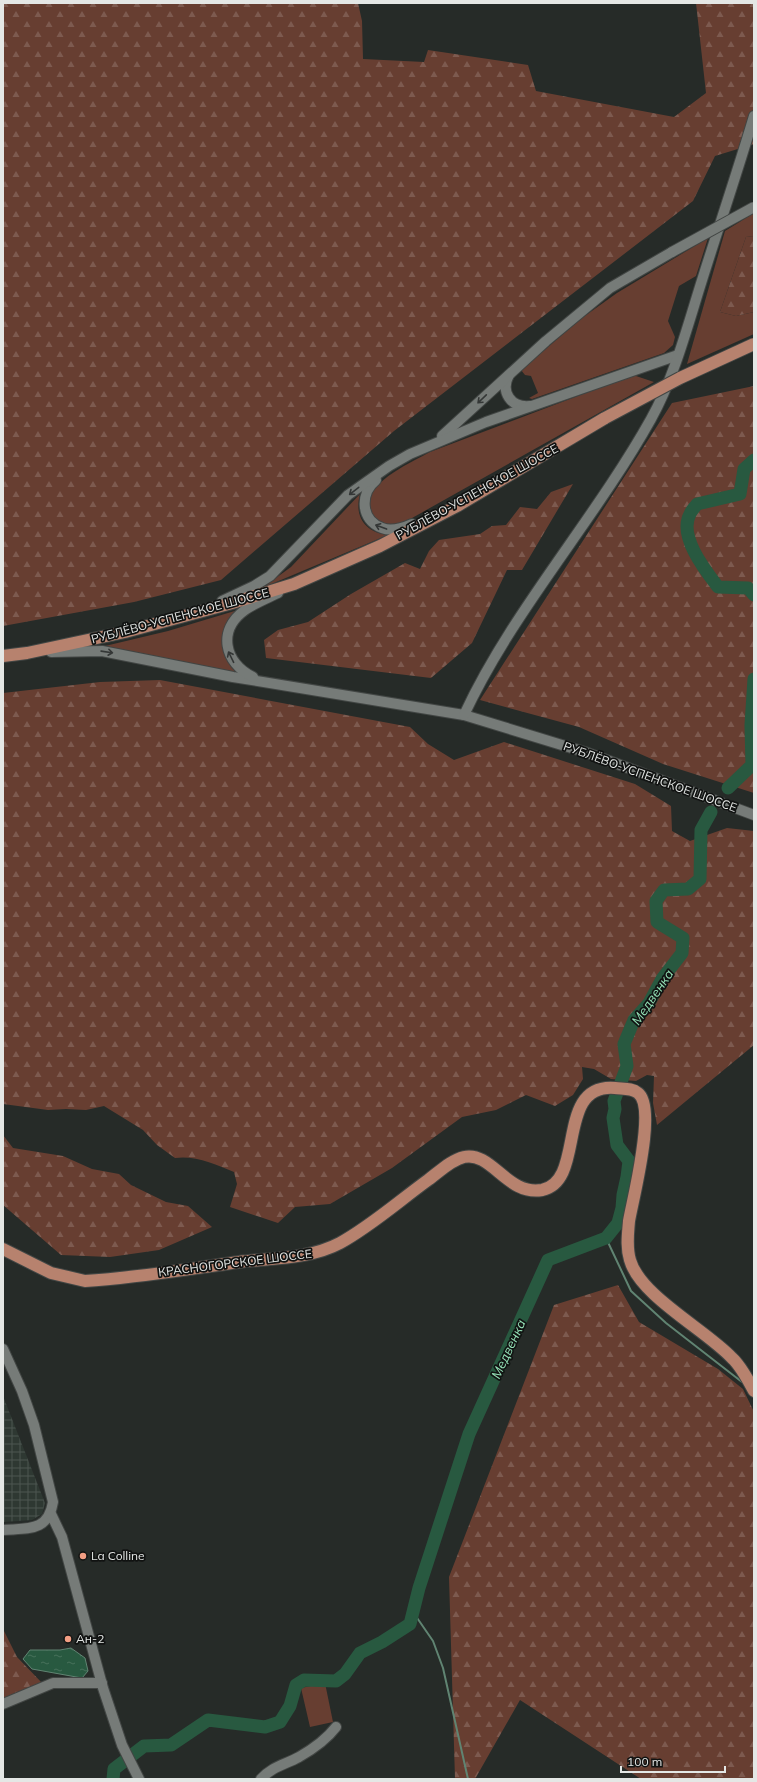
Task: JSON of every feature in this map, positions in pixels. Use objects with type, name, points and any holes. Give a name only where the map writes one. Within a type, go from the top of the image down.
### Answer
[{"type":"main road","name":"РУБЛЁВО-УСПЕНСКОЕ ШОССЕ","points":[[3,656],[27,653],[85,641],[177,618],[294,584],[380,546],[457,506],[605,418],[680,378],[754,344]]},
{"type":"main road","name":"КРАСНОГОРСКОЕ ШОССЕ","points":[[3,1249],[50,1273],[85,1281],[305,1255],[321,1251],[340,1243],[359,1231],[448,1165],[466,1157],[476,1157],[486,1162],[511,1183],[524,1189],[542,1190],[551,1186],[564,1172],[573,1125],[590,1095],[598,1089],[609,1087],[630,1089],[642,1097],[645,1102],[646,1121],[628,1232],[628,1251],[630,1261],[636,1274],[650,1289],[733,1358],[754,1391]]},
{"type":"street","points":[[464,715],[481,678],[626,462],[652,417],[678,355],[754,116]]},
{"type":"street","points":[[436,442],[510,372],[610,288],[754,207]]},
{"type":"street","points":[[177,618],[230,598],[270,576],[348,495],[388,466],[410,454],[436,442],[535,405],[678,355]]},
{"type":"street","points":[[510,372],[505,387],[508,398],[518,405],[535,405]]},
{"type":"street","points":[[410,454],[370,484],[364,507],[372,522],[383,529],[396,530],[457,506]]},
{"type":"street","points":[[260,681],[244,673],[233,662],[228,650],[227,640],[230,629],[245,610],[294,584]]},
{"type":"street","name":"РУБЛЁВО-УСПЕНСКОЕ ШОССЕ","points":[[27,653],[102,651],[233,677],[464,715],[588,752],[754,815]]},
{"type":"street","points":[[3,1349],[22,1392],[34,1425],[53,1502],[51,1514],[45,1522],[37,1527],[3,1530]]},
{"type":"street","points":[[51,1514],[62,1537],[102,1683],[122,1745],[138,1779]]},
{"type":"street","points":[[3,1704],[53,1683],[102,1683]]},
{"type":"street","points":[[261,1779],[272,1768],[298,1758],[328,1738],[336,1727]]},
{"type":"shaded area","points":[[3,1396],[45,1503],[42,1514],[32,1520],[3,1522]]},
{"type":"green space","points":[[3,3],[358,3],[362,21],[363,59],[424,62],[428,50],[528,65],[536,91],[674,117],[706,93],[696,3],[754,3],[754,144],[715,156],[693,201],[394,431],[221,580],[134,602],[3,626]]},
{"type":"green space","points":[[754,213],[754,236],[746,237],[720,312],[736,316],[754,312],[754,334],[687,364],[725,231]]},
{"type":"green space","points":[[754,236],[754,312],[736,316],[720,312],[746,237]]},
{"type":"green space","points":[[708,238],[696,276],[679,286],[668,321],[675,337],[673,345],[664,353],[532,399],[529,398],[538,393],[531,376],[525,375],[521,370],[582,318],[617,293]]},
{"type":"green space","points":[[633,375],[654,382],[405,522],[386,524],[379,522],[369,508],[370,498],[376,488],[385,479],[397,470],[430,452]]},
{"type":"green space","points":[[754,386],[754,793],[663,764],[579,727],[480,700],[672,403]]},
{"type":"green space","points":[[573,484],[522,570],[507,570],[472,643],[431,678],[266,658],[264,640],[278,630],[308,622],[351,594],[405,563],[420,569],[429,551],[439,540],[480,534],[492,526],[506,525],[520,507],[537,509],[551,492]]},
{"type":"green space","points":[[360,494],[359,510],[363,522],[373,531],[388,535],[262,588],[291,567]]},
{"type":"green space","points":[[238,610],[227,625],[223,641],[223,648],[226,656],[236,672],[105,646],[168,631]]},
{"type":"green space","points":[[160,680],[410,727],[428,744],[454,760],[504,742],[635,784],[671,806],[672,831],[690,841],[727,828],[754,831],[754,1045],[657,1125],[653,1103],[654,1076],[647,1075],[636,1081],[611,1079],[594,1069],[582,1067],[583,1079],[573,1095],[555,1106],[526,1095],[496,1110],[462,1117],[392,1168],[330,1204],[295,1207],[278,1223],[230,1207],[237,1184],[234,1172],[197,1159],[182,1157],[175,1158],[157,1145],[143,1130],[104,1106],[86,1110],[48,1110],[3,1104],[3,693],[100,682]]},
{"type":"green space","points":[[3,1135],[13,1148],[63,1156],[92,1169],[119,1174],[131,1185],[166,1202],[188,1206],[212,1227],[159,1250],[110,1257],[61,1255],[3,1205]]},
{"type":"green space","points":[[618,1285],[639,1322],[718,1369],[743,1389],[754,1412],[754,1779],[641,1779],[520,1700],[475,1779],[455,1779],[449,1577],[554,1305]]},
{"type":"green space","points":[[3,1629],[17,1657],[43,1684],[3,1699]]},
{"type":"green space","points":[[325,1683],[333,1722],[310,1727],[301,1688]]},
{"type":"water","points":[[71,1648],[85,1658],[88,1671],[82,1678],[32,1669],[23,1659],[30,1650],[60,1650]]},
{"type":"waterway","name":"Медвенка","points":[[754,460],[744,469],[740,494],[697,504],[687,523],[687,532],[690,542],[706,572],[718,587],[748,588],[754,595]]},
{"type":"waterway","name":"Медвенка","points":[[728,788],[752,765],[751,725],[754,679]]},
{"type":"waterway","name":"Медвенка","points":[[113,1779],[114,1769],[144,1746],[171,1745],[208,1720],[265,1727],[280,1722],[290,1706],[296,1685],[304,1680],[336,1681],[345,1674],[360,1653],[382,1642],[410,1624],[419,1588],[469,1434],[548,1260],[606,1238],[618,1223],[622,1208],[629,1161],[617,1145],[613,1118],[615,1109],[614,1101],[627,1066],[624,1044],[634,1020],[649,1003],[662,979],[682,953],[683,938],[657,922],[656,901],[664,890],[688,889],[700,879],[701,830],[711,812]]},
{"type":"waterway","points":[[606,1238],[631,1291],[666,1323],[742,1382]]},
{"type":"waterway","points":[[413,1612],[433,1641],[443,1668],[468,1779]]},
{"type":"place","name":"La Colline","points":[[83,1556]]},
{"type":"place","name":"Ан-2","points":[[68,1639]]}]
